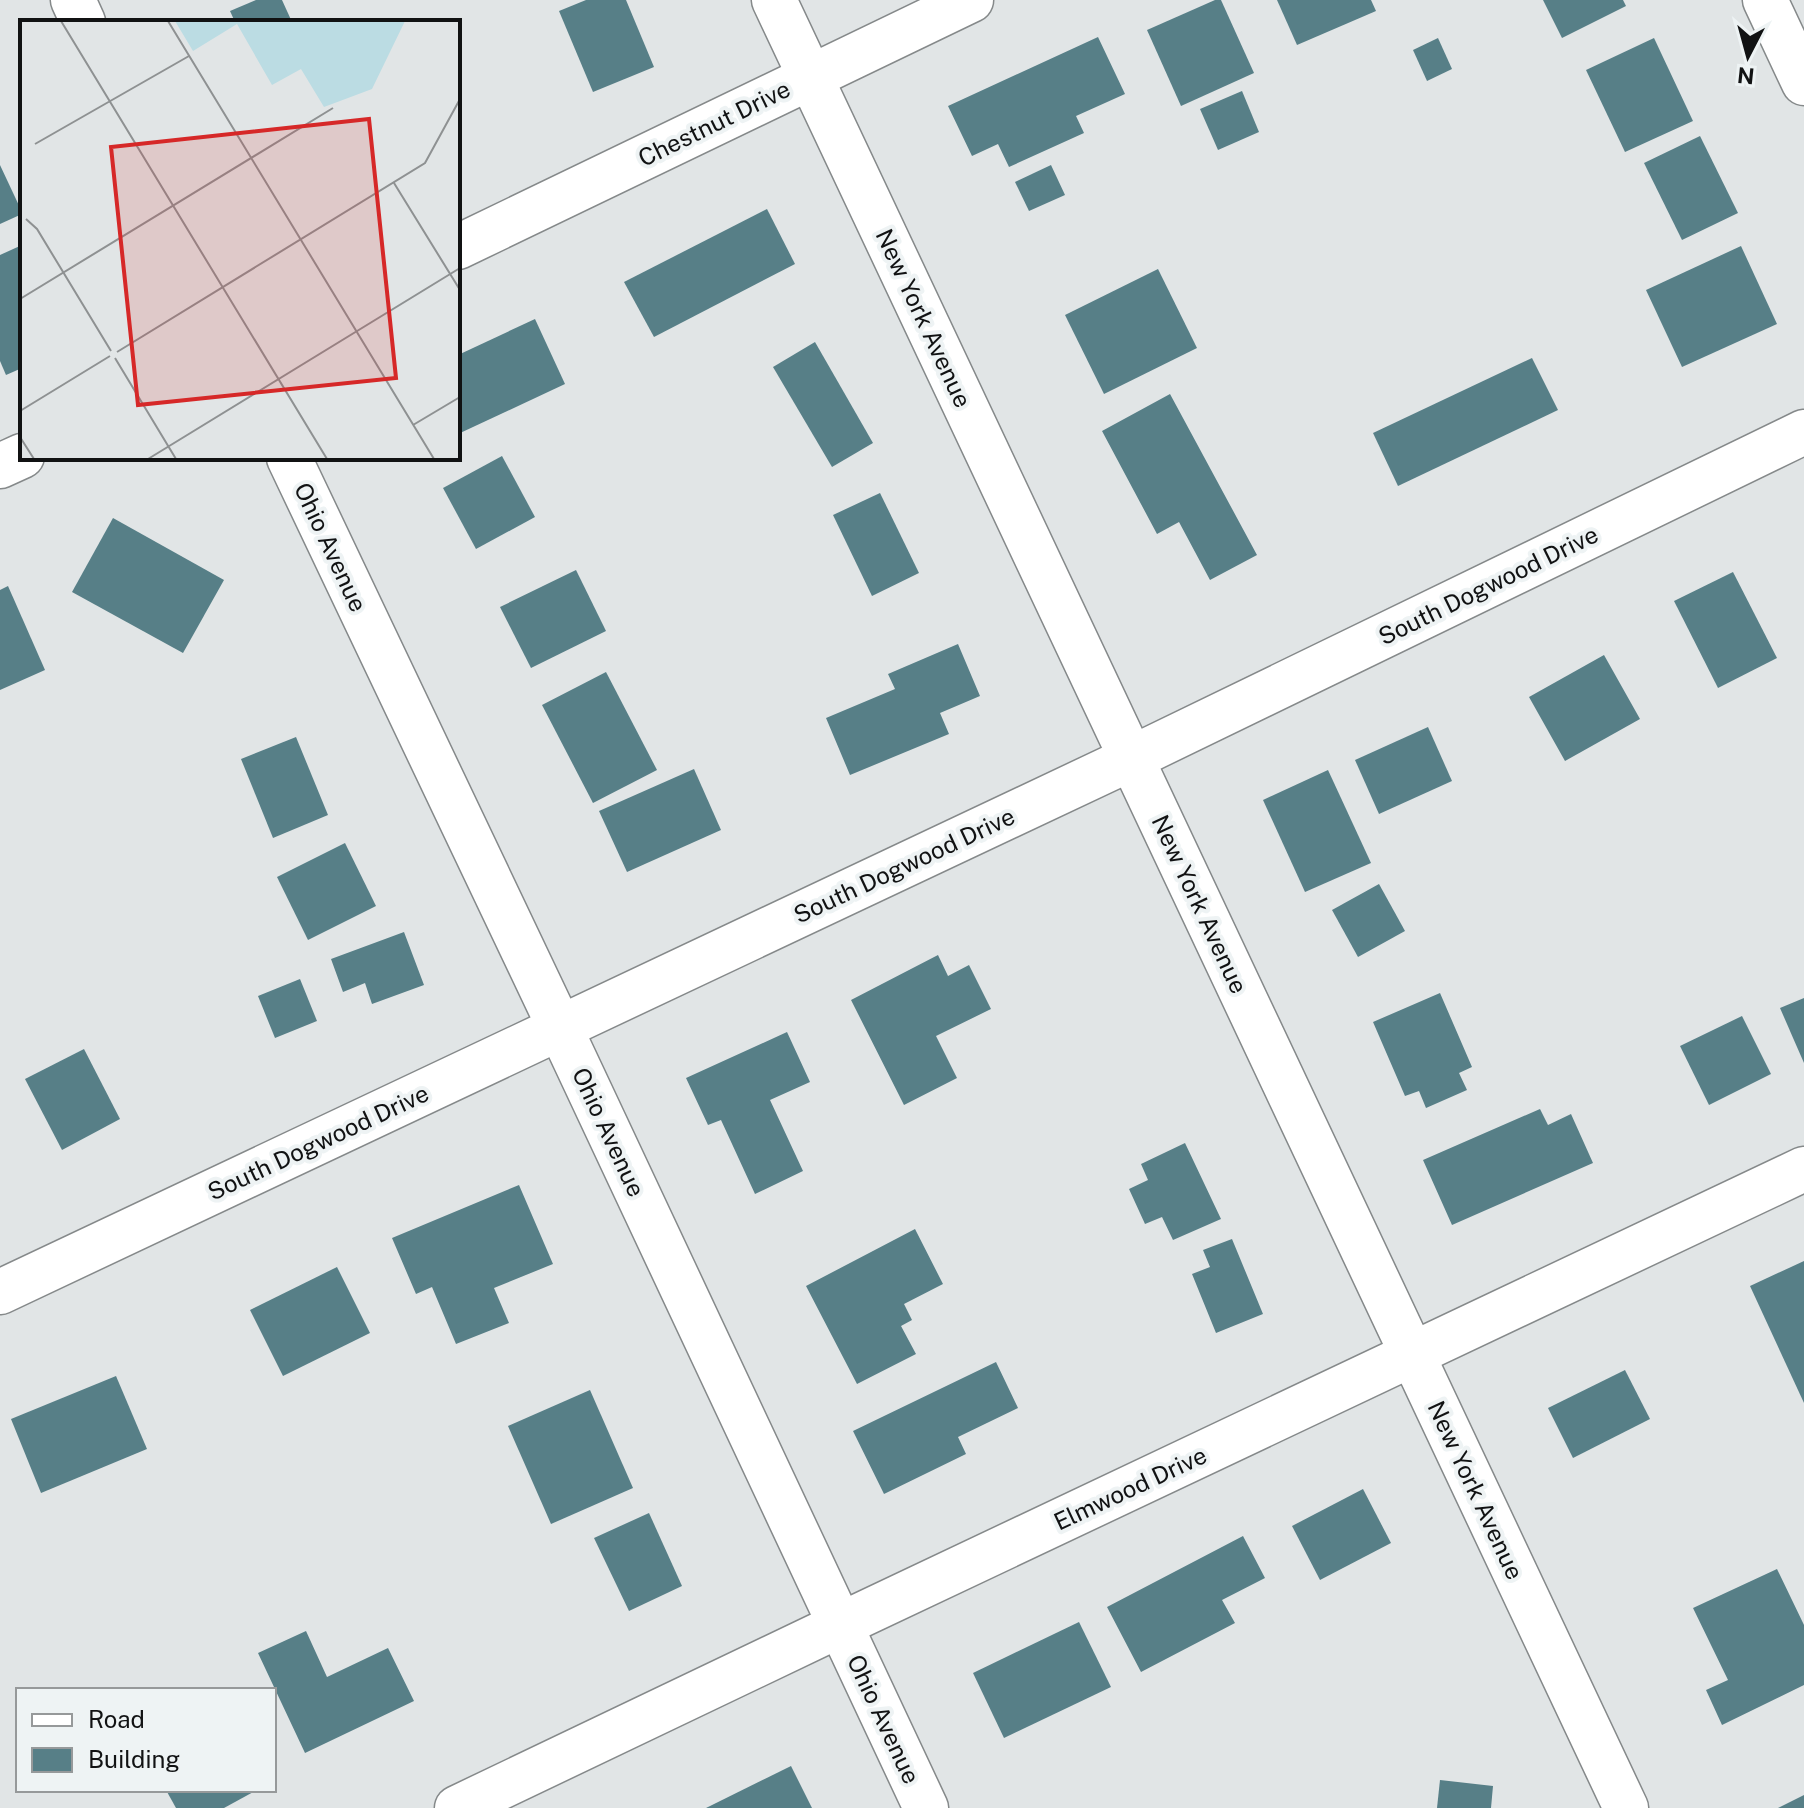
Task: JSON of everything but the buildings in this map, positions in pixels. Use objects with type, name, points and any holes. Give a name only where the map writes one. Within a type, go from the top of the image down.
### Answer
[{"type":"street","points":[[73,0],[82,20]]},
{"type":"street","name":"New York Avenue","points":[[774,0],[1626,1808]]},
{"type":"street","name":"Chestnut Drive","points":[[460,246],[971,0]]},
{"type":"street","points":[[1765,0],[1804,83]]},
{"type":"street","name":"South Dogwood Drive","points":[[0,1292],[1132,758],[1804,432]]},
{"type":"street","points":[[0,466],[20,457]]},
{"type":"street","name":"Ohio Avenue","points":[[290,460],[926,1808]]},
{"type":"street","name":"Elmwood Drive","points":[[457,1808],[1804,1169]]}]
